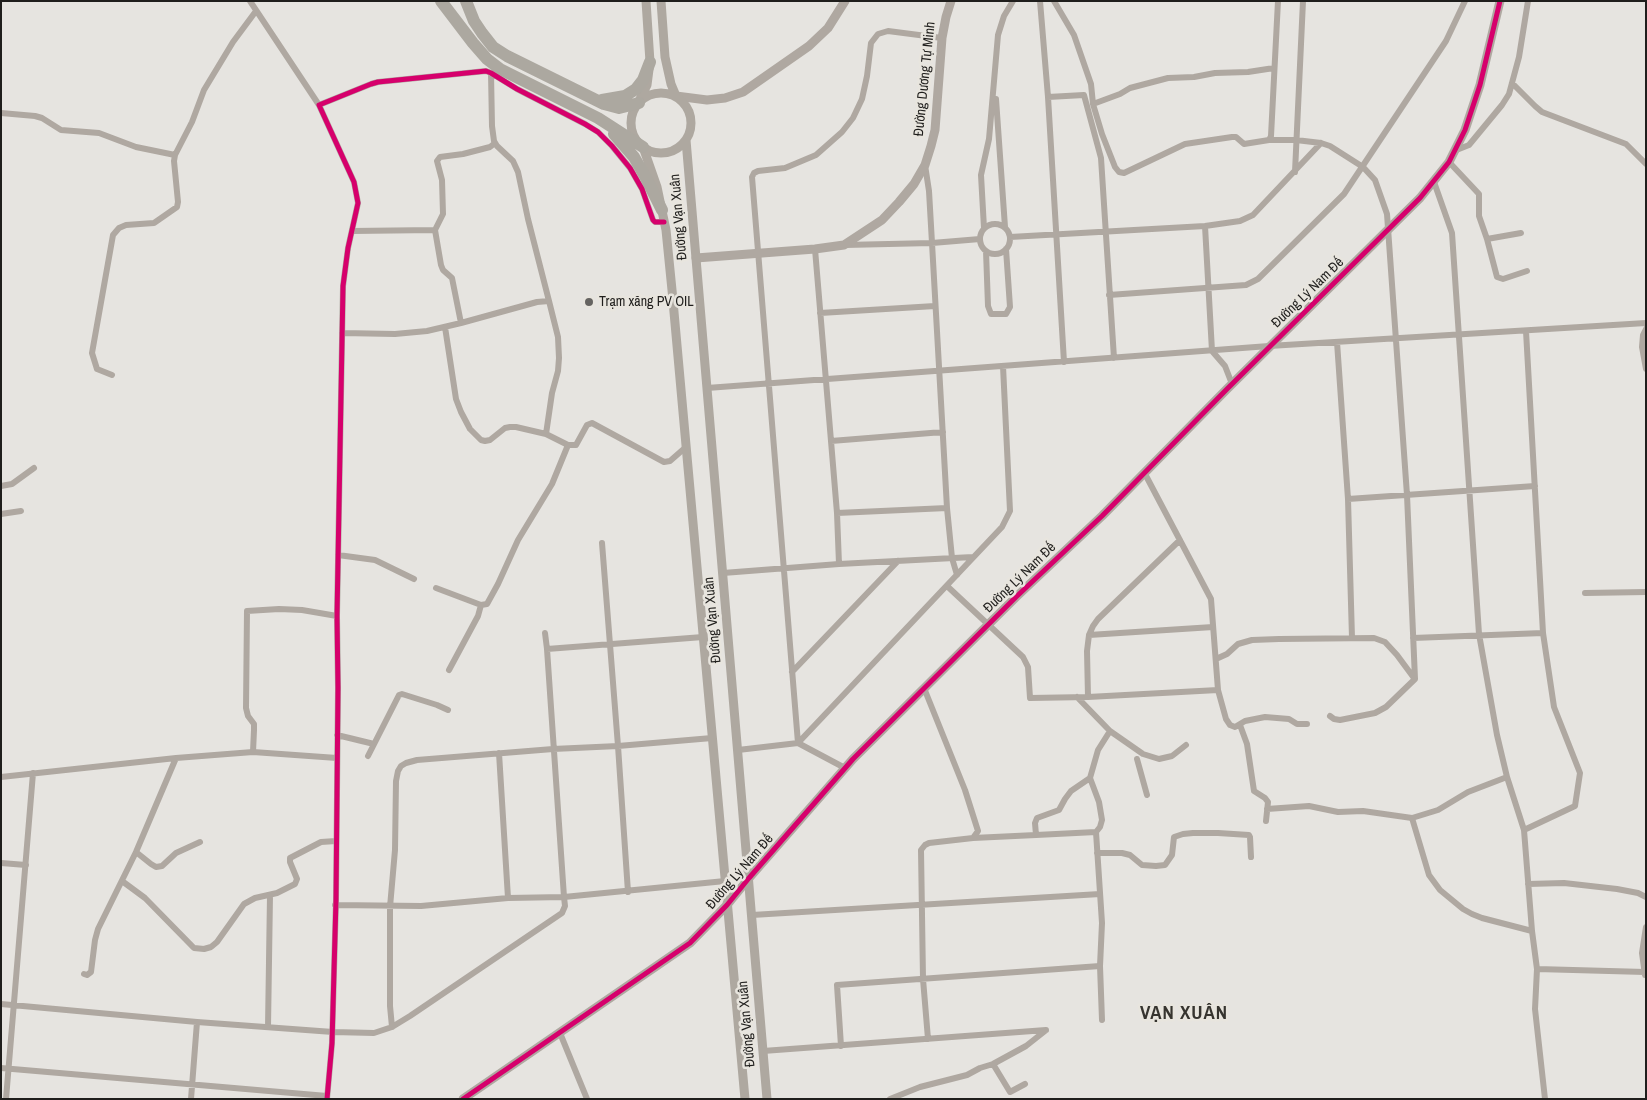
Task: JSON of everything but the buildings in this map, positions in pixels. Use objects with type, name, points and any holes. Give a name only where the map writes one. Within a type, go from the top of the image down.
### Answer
[{"type":"highway","points":[[441,1],[472,43],[487,59],[500,69],[598,118],[642,147]]},
{"type":"highway","points":[[466,1],[474,21],[493,47],[508,56],[598,100],[619,108],[639,102]]},
{"type":"highway","points":[[598,100],[625,96],[636,89],[643,80],[650,62]]},
{"type":"highway","points":[[598,118],[619,138],[634,157],[646,178],[663,216]]},
{"type":"main road","points":[[639,102],[647,96],[656,93],[667,93],[676,96],[684,103],[690,112],[692,122],[686,140],[679,148],[670,152],[651,152],[642,147],[632,130],[633,111],[647,85],[650,62],[646,1]]},
{"type":"main road","points":[[661,1],[665,57],[671,84],[676,96]]},
{"type":"main road","name":"Đường Vạn Xuân","points":[[686,140],[766,1099]]},
{"type":"main road","name":"Đường Vạn Xuân","points":[[642,147],[657,187],[663,216],[672,290],[745,1099]]},
{"type":"street","points":[[5,1068],[327,1098],[333,1032],[337,616],[343,286],[358,196],[354,182],[320,105],[250,1]]},
{"type":"street","points":[[676,96],[707,100],[725,98],[743,92],[810,46],[828,28],[845,1]]},
{"type":"street","name":"Đường Dương Tự Minh","points":[[696,258],[844,245],[882,220],[914,184],[925,165],[932,146],[935,130],[942,38],[951,1]]},
{"type":"street","points":[[1006,249],[998,254],[990,253],[981,244],[980,240],[984,228],[981,175],[990,139],[998,35],[1004,16],[1013,1]]},
{"type":"street","points":[[1040,1],[1048,97],[1064,362]]},
{"type":"street","points":[[1054,1],[1074,35],[1091,84],[1088,95],[1101,158],[1114,358]]},
{"type":"street","points":[[1269,140],[1271,136],[1278,1]]},
{"type":"street","points":[[1295,172],[1303,1]]},
{"type":"street","points":[[1109,295],[1246,285],[1258,279],[1344,194],[1446,42],[1466,1]]},
{"type":"street","name":"Đường Lý Nam Đế","points":[[463,1099],[690,943],[727,905],[845,768],[988,625],[1102,516],[1270,346],[1388,231],[1434,182],[1449,162],[1465,130],[1480,85],[1500,1]]},
{"type":"street","points":[[1454,151],[1469,145],[1505,100],[1519,57],[1528,1]]},
{"type":"street","points":[[112,375],[97,369],[92,353],[113,235],[119,228],[126,225],[154,223],[177,207],[175,155],[192,122],[204,90],[233,42],[256,11]]},
{"type":"street","points":[[798,743],[752,177],[758,170],[785,168],[816,155],[842,132],[862,99],[867,76],[870,44],[878,34],[888,31],[942,38]]},
{"type":"street","points":[[1094,104],[1130,88],[1168,78],[1248,72],[1274,68]]},
{"type":"street","points":[[320,105],[378,82],[486,71],[598,132],[630,168],[644,193],[653,220],[655,222],[663,216]]},
{"type":"street","points":[[491,73],[492,126],[495,143],[513,161],[518,172],[558,337],[558,371],[552,393],[546,434]]},
{"type":"street","points":[[986,251],[988,306],[991,314],[1006,314],[1010,307],[1006,249],[1010,237],[1005,227],[995,77]]},
{"type":"street","points":[[1512,83],[1542,112],[1626,144],[1646,164]]},
{"type":"street","points":[[1048,97],[1088,95]]},
{"type":"street","points":[[1088,95],[1094,104],[1102,134],[1115,167],[1124,174],[1185,144],[1232,137],[1244,144],[1269,140],[1296,140],[1321,143],[1330,146],[1363,167],[1376,180],[1387,214],[1407,495],[1415,679],[1386,707],[1375,713],[1347,720],[1334,719],[1330,716]]},
{"type":"street","points":[[1,112],[34,116],[42,118],[61,130],[99,133],[136,148],[175,155]]},
{"type":"street","points":[[461,323],[452,278],[440,265],[435,230],[443,214],[442,180],[437,165],[438,158],[490,147],[495,143]]},
{"type":"street","points":[[1010,237],[1204,226],[1240,221],[1253,215],[1321,143]]},
{"type":"street","points":[[1449,162],[1479,194],[1479,216],[1498,277],[1503,279],[1527,271]]},
{"type":"street","points":[[925,165],[929,191],[947,508],[952,558],[957,576]]},
{"type":"street","points":[[1434,182],[1452,233],[1479,634],[1497,735],[1507,777],[1524,830],[1537,969],[1535,1009],[1545,1099]]},
{"type":"street","points":[[984,228],[992,224],[1005,227]]},
{"type":"street","points":[[1204,226],[1212,351],[1225,366],[1232,384]]},
{"type":"street","points":[[352,231],[435,230]]},
{"type":"street","points":[[1487,239],[1521,233]]},
{"type":"street","points":[[844,245],[980,240]]},
{"type":"street","points":[[815,249],[837,513],[839,564]]},
{"type":"street","points":[[342,333],[395,334],[427,331],[537,302],[549,301]]},
{"type":"street","points":[[820,313],[935,306]]},
{"type":"street","points":[[707,388],[1270,346],[1646,323]]},
{"type":"street","points":[[445,327],[456,399],[470,429],[481,440],[490,440],[510,427],[546,434],[568,445],[576,445],[587,425],[592,423],[664,462],[670,462],[686,447]]},
{"type":"street","points":[[1646,330],[1643,335],[1642,347],[1646,369]]},
{"type":"street","points":[[1524,830],[1575,806],[1580,774],[1554,707],[1543,633],[1526,331]]},
{"type":"street","points":[[1337,342],[1348,499],[1352,638]]},
{"type":"street","points":[[798,743],[1002,527],[1010,511],[1003,366]]},
{"type":"street","points":[[831,441],[943,432]]},
{"type":"street","points":[[436,588],[481,605],[485,605],[490,601],[518,540],[552,484],[568,445]]},
{"type":"street","points":[[1,486],[12,484],[34,468]]},
{"type":"street","points":[[1144,472],[1211,599],[1218,690],[1226,720],[1232,726],[1238,726],[1245,721],[1265,716],[1289,718],[1297,724],[1307,724]]},
{"type":"street","points":[[1348,499],[1535,486]]},
{"type":"street","points":[[837,513],[947,508]]},
{"type":"street","points":[[1,514],[21,511]]},
{"type":"street","points":[[1088,697],[1087,651],[1090,635],[1098,619],[1180,540]]},
{"type":"street","points":[[602,543],[628,892]]},
{"type":"street","points":[[338,555],[375,560],[414,579]]},
{"type":"street","points":[[723,573],[784,567],[974,558]]},
{"type":"street","points":[[792,672],[898,561]]},
{"type":"street","points":[[947,586],[1026,661],[1030,698],[1077,698],[1218,690]]},
{"type":"street","points":[[1585,593],[1646,592]]},
{"type":"street","points":[[449,670],[478,616],[481,605]]},
{"type":"street","points":[[252,752],[254,724],[248,716],[246,708],[247,611],[302,610],[337,616]]},
{"type":"street","points":[[1090,635],[1213,627]]},
{"type":"street","points":[[1,1004],[197,1022],[333,1032],[374,1033],[392,1027],[562,913],[564,897],[547,649],[544,633]]},
{"type":"street","points":[[1413,638],[1543,633]]},
{"type":"street","points":[[547,649],[703,637]]},
{"type":"street","points":[[1216,659],[1230,652],[1238,644],[1252,640],[1378,638],[1398,655],[1415,679]]},
{"type":"street","points":[[924,688],[978,831],[973,838]]},
{"type":"street","points":[[368,756],[398,697],[402,694],[448,710]]},
{"type":"street","points":[[1077,698],[1136,754],[1147,795]]},
{"type":"street","points":[[1240,725],[1247,744],[1254,791],[1267,800],[1266,821]]},
{"type":"street","points":[[1102,1020],[1100,966],[1102,923],[1096,832],[1102,820],[1099,802],[1090,778],[1098,750],[1110,731]]},
{"type":"street","points":[[337,735],[374,744]]},
{"type":"street","points":[[392,1027],[390,1006],[390,907],[395,850],[396,781],[401,766],[417,760],[712,738]]},
{"type":"street","points":[[738,750],[798,743],[845,768]]},
{"type":"street","points":[[1136,754],[1159,759],[1172,756],[1186,745]]},
{"type":"street","points":[[1,778],[176,758],[252,752],[337,758]]},
{"type":"street","points":[[499,753],[508,898]]},
{"type":"street","points":[[84,974],[88,975],[90,972],[94,940],[98,929],[136,852],[176,758]]},
{"type":"street","points":[[6,1099],[5,1068],[14,1005],[33,773]]},
{"type":"street","points":[[1267,809],[1309,806],[1338,812],[1363,811],[1412,818],[1438,810],[1468,792],[1507,777]]},
{"type":"street","points":[[1036,834],[1036,819],[1060,810],[1071,791],[1090,778]]},
{"type":"street","points":[[1412,818],[1429,875],[1440,890],[1462,908],[1476,916],[1532,931]]},
{"type":"street","points":[[928,1039],[923,979],[920,855],[923,847],[929,843],[973,838],[1096,832]]},
{"type":"street","points":[[1097,853],[1122,853],[1130,855],[1142,864],[1165,865],[1172,855],[1174,837],[1193,833],[1218,833],[1249,836],[1251,857]]},
{"type":"street","points":[[122,881],[145,898],[194,948],[204,949],[211,947],[223,935],[244,904],[255,898],[286,890],[296,882],[290,858],[321,842],[336,841]]},
{"type":"street","points":[[136,852],[156,867],[162,866],[176,853],[200,842]]},
{"type":"street","points":[[1,862],[26,865]]},
{"type":"street","points":[[335,906],[421,906],[508,898],[564,897],[725,881]]},
{"type":"street","points":[[1528,884],[1564,883],[1617,889],[1646,897]]},
{"type":"street","points":[[752,915],[1100,894]]},
{"type":"street","points":[[268,1027],[270,895]]},
{"type":"street","points":[[1537,969],[1645,974],[1642,953],[1646,927]]},
{"type":"street","points":[[841,1046],[837,985],[1100,966]]},
{"type":"street","points":[[191,1099],[197,1022]]},
{"type":"street","points":[[763,1051],[1046,1030],[1026,1046],[994,1064],[980,1068],[967,1075],[920,1087],[890,1099]]},
{"type":"street","points":[[560,1033],[587,1099]]},
{"type":"street","points":[[994,1064],[1010,1092],[1025,1084]]},
{"type":"cycle path","points":[[463,1099],[690,943],[727,905],[853,759],[1016,597],[1102,516],[1420,198],[1449,162],[1465,130],[1480,85],[1500,1]]},
{"type":"cycle path","points":[[327,1099],[332,1043],[336,900],[337,616],[343,286],[348,248],[358,203],[354,182],[319,105],[378,82],[486,71],[598,132],[630,168],[642,189],[653,220],[655,222],[664,222]]},
{"type":"place","name":"Trạm xăng PV OIL","points":[[589,302]]},
{"type":"district","name":"VẠN XUÂN","points":[[1184,1014]]}]
